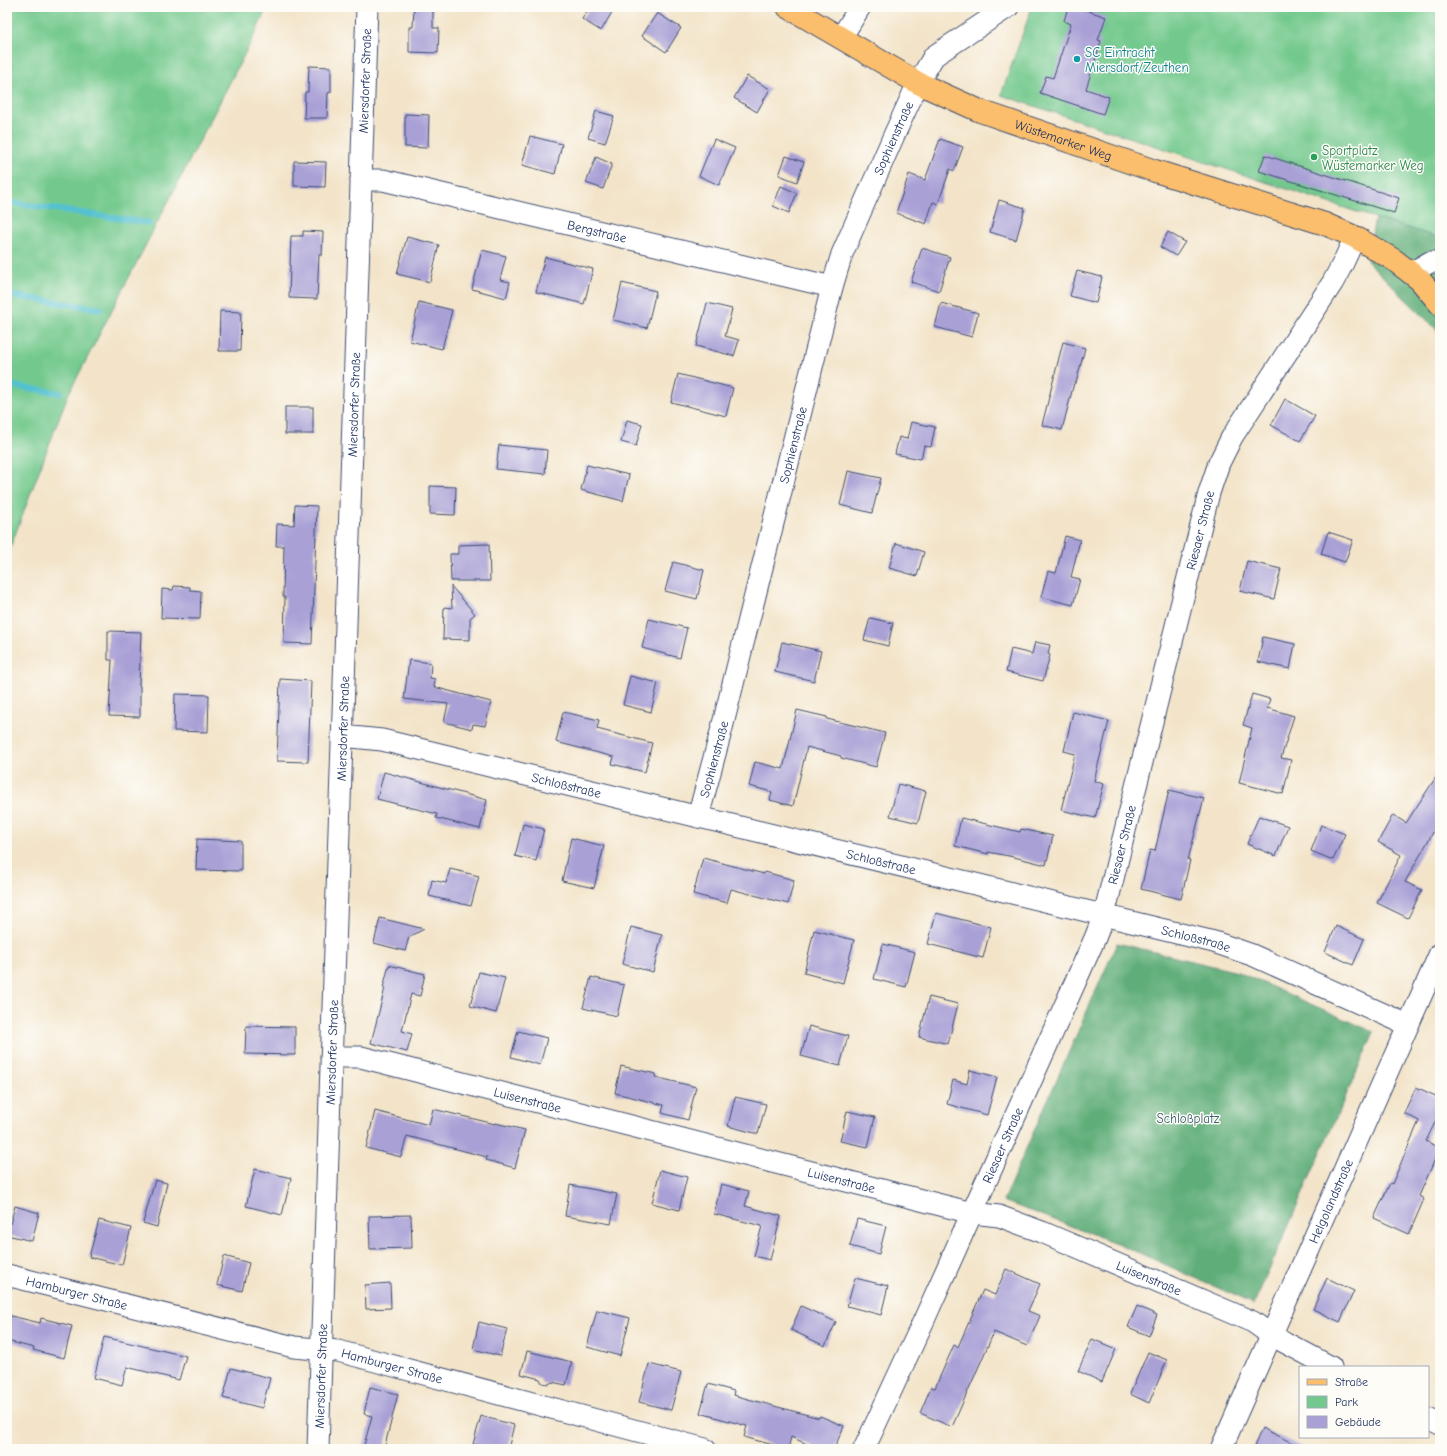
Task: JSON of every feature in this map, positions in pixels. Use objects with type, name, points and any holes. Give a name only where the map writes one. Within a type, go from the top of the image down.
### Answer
[{"type":"main road","name":"Wüstemarker Weg","points":[[788,7],[918,83],[980,111],[1155,171],[1326,224],[1354,236],[1394,260],[1420,280],[1440,304]]},
{"type":"street","name":"Miersdorfer Straße","points":[[318,1449],[367,7]]},
{"type":"street","points":[[841,38],[860,7]]},
{"type":"street","name":"Sophienstraße","points":[[698,817],[722,728],[832,287],[842,254],[918,83],[934,56],[1008,7]]},
{"type":"street","name":"Bergstraße","points":[[361,180],[383,180],[832,287]]},
{"type":"street","name":"Riesaer Straße","points":[[864,1449],[911,1350],[1096,938],[1104,915],[1209,493],[1219,463],[1232,436],[1333,282],[1343,263],[1354,236]]},
{"type":"street","points":[[1411,273],[1430,262],[1440,262]]},
{"type":"street","name":"Schloßstraße","points":[[342,736],[382,740],[1214,942],[1252,955],[1408,1025]]},
{"type":"street","name":"Helgolandstraße","points":[[1221,1449],[1440,954]]},
{"type":"street","name":"Luisenstraße","points":[[331,1057],[361,1057],[972,1213],[999,1216],[1042,1232],[1253,1322],[1271,1335],[1329,1366]]},
{"type":"street","name":"Hamburger Straße","points":[[7,1275],[288,1346],[338,1351],[705,1449]]},
{"type":"street","points":[[1429,1419],[1440,1425]]},
{"type":"green space","points":[[7,7],[267,7],[257,30],[67,397],[7,556]]},
{"type":"green space","name":"Sportplatz Wüstemarker Weg","points":[[1032,7],[1440,7],[1440,238],[1001,95]]},
{"type":"green space","points":[[1375,218],[1440,238],[1440,333],[1367,261]]},
{"type":"green space","name":"Schloßplatz","points":[[1117,943],[1238,972],[1374,1032],[1254,1304],[1119,1244],[1003,1201]]},
{"type":"building","points":[[414,7],[433,7],[433,28],[439,28],[438,53],[409,52],[409,27],[413,27]]},
{"type":"building","points":[[590,7],[615,7],[601,31],[582,19]]},
{"type":"building","name":"SC Eintracht Miersdorf/Zeuthen","points":[[1068,7],[1077,7],[1106,17],[1098,40],[1101,41],[1086,89],[1109,97],[1103,114],[1040,93],[1046,76],[1053,78],[1071,24],[1064,21]]},
{"type":"building","points":[[657,13],[681,28],[666,52],[642,36]]},
{"type":"building","points":[[309,66],[331,67],[331,92],[328,93],[327,118],[304,118],[305,92],[308,92]]},
{"type":"building","points":[[747,76],[770,89],[757,112],[734,98]]},
{"type":"building","points":[[596,111],[614,116],[605,143],[588,138]]},
{"type":"building","points":[[405,114],[429,115],[428,148],[405,147]]},
{"type":"building","points":[[530,136],[562,144],[555,174],[522,165]]},
{"type":"building","points":[[714,139],[735,148],[719,185],[699,176]]},
{"type":"building","points":[[940,139],[963,147],[954,171],[950,169],[938,204],[933,202],[926,224],[896,213],[909,174],[925,180]]},
{"type":"building","points":[[1265,155],[1399,198],[1394,213],[1259,171]]},
{"type":"building","points":[[786,156],[804,162],[797,182],[779,175]]},
{"type":"building","points":[[596,157],[612,164],[603,189],[586,183]]},
{"type":"building","points":[[294,161],[326,162],[325,187],[294,186]]},
{"type":"building","points":[[781,186],[797,193],[789,213],[773,206]]},
{"type":"building","points":[[999,200],[1025,208],[1016,240],[990,232]]},
{"type":"building","points":[[303,231],[323,232],[322,255],[319,255],[317,299],[289,298],[291,236],[303,236]]},
{"type":"building","points":[[1168,232],[1185,242],[1176,256],[1160,247]]},
{"type":"building","points":[[407,237],[439,245],[430,282],[397,274]]},
{"type":"building","points":[[922,248],[950,257],[939,291],[911,282]]},
{"type":"building","points":[[482,250],[506,256],[500,280],[510,282],[506,298],[472,289]]},
{"type":"building","points":[[545,257],[593,269],[584,304],[536,292]]},
{"type":"building","points":[[1077,271],[1102,277],[1096,303],[1070,296]]},
{"type":"building","points":[[622,283],[656,291],[647,328],[613,320]]},
{"type":"building","points":[[419,302],[452,310],[442,349],[410,341]]},
{"type":"building","points":[[707,303],[732,309],[725,336],[739,340],[734,356],[696,346]]},
{"type":"building","points":[[941,303],[978,313],[972,337],[935,327]]},
{"type":"building","points":[[220,311],[241,312],[240,351],[219,351]]},
{"type":"building","points":[[1063,342],[1085,348],[1062,430],[1042,425]]},
{"type":"building","points":[[678,374],[733,388],[726,416],[671,402]]},
{"type":"building","points":[[1285,399],[1315,416],[1300,441],[1271,425]]},
{"type":"building","points":[[285,407],[313,407],[313,434],[285,434]]},
{"type":"building","points":[[627,420],[642,424],[636,446],[621,442]]},
{"type":"building","points":[[911,422],[935,427],[931,447],[924,446],[921,459],[895,454],[899,437],[907,439]]},
{"type":"building","points":[[499,445],[547,450],[545,474],[496,469]]},
{"type":"building","points":[[587,465],[629,475],[623,501],[581,490]]},
{"type":"building","points":[[848,471],[881,478],[872,513],[840,505]]},
{"type":"building","points":[[430,486],[456,487],[455,515],[430,514]]},
{"type":"building","points":[[295,505],[317,506],[312,644],[284,643],[284,546],[276,546],[277,524],[294,525]]},
{"type":"building","points":[[1328,532],[1353,540],[1345,562],[1321,554]]},
{"type":"building","points":[[1065,536],[1080,540],[1071,577],[1080,579],[1073,605],[1041,597],[1048,571],[1056,573]]},
{"type":"building","points":[[896,543],[924,552],[917,576],[889,568]]},
{"type":"building","points":[[489,544],[490,581],[451,581],[450,554],[458,554],[458,545]]},
{"type":"building","points":[[1247,561],[1281,569],[1274,599],[1240,591]]},
{"type":"building","points":[[673,562],[704,570],[697,599],[665,591]]},
{"type":"building","points":[[174,586],[190,587],[190,590],[201,591],[200,619],[161,618],[162,589],[173,590]]},
{"type":"building","points":[[451,586],[475,614],[470,618],[470,640],[443,639],[444,607],[452,608]]},
{"type":"building","points":[[870,618],[893,623],[888,646],[864,640]]},
{"type":"building","points":[[649,619],[687,628],[680,658],[642,648]]},
{"type":"building","points":[[108,631],[141,632],[139,686],[140,717],[109,716],[112,660],[108,660]]},
{"type":"building","points":[[1263,637],[1295,644],[1290,669],[1258,662]]},
{"type":"building","points":[[782,642],[821,651],[814,681],[775,672]]},
{"type":"building","points":[[1035,642],[1050,645],[1048,654],[1050,655],[1043,681],[1006,672],[1011,649],[1032,654]]},
{"type":"building","points":[[409,660],[431,663],[430,678],[435,679],[434,687],[491,702],[485,726],[473,724],[472,729],[444,722],[448,704],[404,699]]},
{"type":"building","points":[[630,676],[658,683],[651,712],[623,705]]},
{"type":"building","points":[[280,679],[311,681],[308,762],[277,761]]},
{"type":"building","points":[[175,694],[209,695],[208,732],[174,731]]},
{"type":"building","points":[[1252,694],[1270,699],[1267,708],[1294,716],[1281,758],[1291,760],[1283,794],[1239,783],[1252,728],[1243,725]]},
{"type":"building","points":[[797,710],[885,733],[876,767],[807,747],[793,806],[770,800],[772,792],[749,786],[755,762],[783,769]]},
{"type":"building","points":[[563,712],[599,720],[597,729],[652,743],[645,772],[612,764],[614,757],[556,742]]},
{"type":"building","points":[[1073,712],[1109,721],[1094,781],[1104,784],[1095,818],[1061,810],[1075,754],[1064,751]]},
{"type":"building","points":[[1440,771],[1440,820],[1405,882],[1422,890],[1408,918],[1377,903],[1401,855],[1378,842],[1393,815],[1406,823]]},
{"type":"building","points":[[384,772],[487,800],[480,829],[436,818],[437,814],[377,799]]},
{"type":"building","points":[[898,784],[926,791],[918,823],[890,816]]},
{"type":"building","points":[[1169,790],[1204,798],[1188,860],[1190,860],[1181,899],[1141,889],[1150,850],[1155,851]]},
{"type":"building","points":[[1259,816],[1288,826],[1276,856],[1247,844]]},
{"type":"building","points":[[961,818],[1020,832],[1021,829],[1053,836],[1046,865],[1014,857],[988,852],[988,854],[955,846]]},
{"type":"building","points":[[523,824],[544,829],[536,861],[515,856]]},
{"type":"building","points":[[1321,825],[1345,834],[1333,860],[1311,851]]},
{"type":"building","points":[[571,838],[604,846],[594,888],[562,881]]},
{"type":"building","points":[[197,839],[241,841],[241,871],[196,870]]},
{"type":"building","points":[[703,858],[764,874],[765,872],[794,880],[788,904],[731,889],[727,903],[693,894]]},
{"type":"building","points":[[450,869],[479,876],[471,906],[429,896],[432,880],[446,883]]},
{"type":"building","points":[[936,913],[991,927],[983,958],[928,944]]},
{"type":"building","points":[[380,918],[424,929],[409,937],[405,951],[374,943]]},
{"type":"building","points":[[1336,926],[1364,939],[1353,965],[1325,952]]},
{"type":"building","points":[[631,927],[662,935],[653,972],[622,964]]},
{"type":"building","points":[[814,930],[854,940],[843,983],[804,973]]},
{"type":"building","points":[[883,944],[915,952],[906,987],[874,979]]},
{"type":"building","points":[[389,965],[425,974],[420,996],[411,994],[402,1031],[412,1034],[407,1052],[371,1043],[385,988],[383,988]]},
{"type":"building","points":[[479,972],[505,978],[496,1013],[470,1006]]},
{"type":"building","points":[[591,977],[624,985],[617,1016],[583,1008]]},
{"type":"building","points":[[929,997],[958,1004],[948,1044],[919,1037]]},
{"type":"building","points":[[246,1026],[295,1027],[295,1055],[245,1054]]},
{"type":"building","points":[[809,1026],[848,1036],[840,1066],[801,1056]]},
{"type":"building","points":[[518,1031],[547,1038],[540,1065],[511,1057]]},
{"type":"building","points":[[621,1066],[656,1074],[655,1077],[696,1087],[688,1120],[662,1113],[664,1105],[615,1093]]},
{"type":"building","points":[[970,1070],[997,1077],[987,1115],[947,1104],[953,1080],[967,1084]]},
{"type":"building","points":[[1416,1087],[1440,1098],[1440,1112],[1426,1141],[1440,1148],[1419,1196],[1424,1199],[1409,1234],[1374,1218],[1390,1183],[1392,1184],[1419,1121],[1404,1113]]},
{"type":"building","points":[[735,1097],[766,1104],[758,1134],[728,1126]]},
{"type":"building","points":[[433,1109],[525,1130],[515,1168],[486,1160],[487,1157],[407,1136],[401,1157],[366,1148],[375,1111],[429,1125]]},
{"type":"building","points":[[847,1111],[875,1117],[868,1147],[840,1141]]},
{"type":"building","points":[[255,1169],[291,1178],[282,1215],[246,1206]]},
{"type":"building","points":[[660,1170],[687,1177],[679,1210],[652,1203]]},
{"type":"building","points":[[155,1180],[167,1183],[157,1227],[143,1223]]},
{"type":"building","points":[[721,1184],[749,1191],[745,1206],[781,1216],[770,1260],[754,1256],[762,1226],[714,1214]]},
{"type":"building","points":[[570,1185],[617,1194],[611,1224],[565,1216]]},
{"type":"building","points":[[15,1206],[39,1213],[32,1241],[7,1235]]},
{"type":"building","points":[[411,1215],[412,1248],[370,1249],[369,1216]]},
{"type":"building","points":[[857,1219],[886,1226],[879,1254],[850,1246]]},
{"type":"building","points":[[99,1220],[131,1228],[122,1265],[89,1257]]},
{"type":"building","points":[[224,1256],[249,1263],[242,1291],[217,1285]]},
{"type":"building","points":[[1006,1269],[1040,1284],[1028,1311],[1040,1316],[1027,1346],[994,1332],[952,1427],[920,1413],[931,1387],[935,1388],[954,1345],[958,1347],[983,1290],[995,1295]]},
{"type":"building","points":[[855,1278],[888,1286],[881,1315],[847,1306]]},
{"type":"building","points":[[1327,1278],[1354,1291],[1340,1322],[1313,1309]]},
{"type":"building","points":[[390,1283],[391,1308],[366,1309],[365,1285]]},
{"type":"building","points":[[801,1306],[836,1322],[825,1346],[791,1330]]},
{"type":"building","points":[[1137,1306],[1157,1315],[1149,1336],[1128,1327]]},
{"type":"building","points":[[597,1310],[630,1318],[620,1356],[587,1347]]},
{"type":"building","points":[[7,1315],[40,1323],[41,1318],[72,1326],[64,1358],[7,1341]]},
{"type":"building","points":[[479,1322],[507,1329],[500,1356],[473,1349]]},
{"type":"building","points":[[104,1337],[186,1356],[179,1380],[127,1367],[122,1385],[94,1378]]},
{"type":"building","points":[[1092,1339],[1116,1349],[1102,1382],[1078,1371]]},
{"type":"building","points":[[527,1351],[572,1362],[566,1385],[552,1382],[549,1384],[542,1383],[540,1379],[521,1374]]},
{"type":"building","points":[[1148,1352],[1167,1360],[1149,1403],[1130,1394]]},
{"type":"building","points":[[649,1364],[681,1372],[671,1410],[639,1402]]},
{"type":"building","points":[[231,1368],[270,1378],[262,1408],[223,1398]]},
{"type":"building","points":[[708,1384],[734,1391],[733,1395],[819,1418],[820,1416],[844,1426],[834,1449],[818,1449],[791,1437],[788,1449],[744,1437],[747,1426],[700,1413]]},
{"type":"building","points":[[370,1387],[398,1394],[384,1449],[363,1449],[372,1416],[364,1414]]},
{"type":"building","points":[[481,1416],[514,1425],[508,1449],[492,1449],[473,1444]]},
{"type":"building","points":[[1262,1428],[1306,1449],[1253,1449]]},
{"type":"waterway","points":[[7,202],[149,223]]},
{"type":"waterway","points":[[7,295],[101,309]]},
{"type":"waterway","points":[[7,385],[60,393]]},
{"type":"place","name":"SC Eintracht Miersdorf/Zeuthen","points":[[1077,59]]},
{"type":"place","name":"Sportplatz Wüstemarker Weg","points":[[1314,157]]}]
